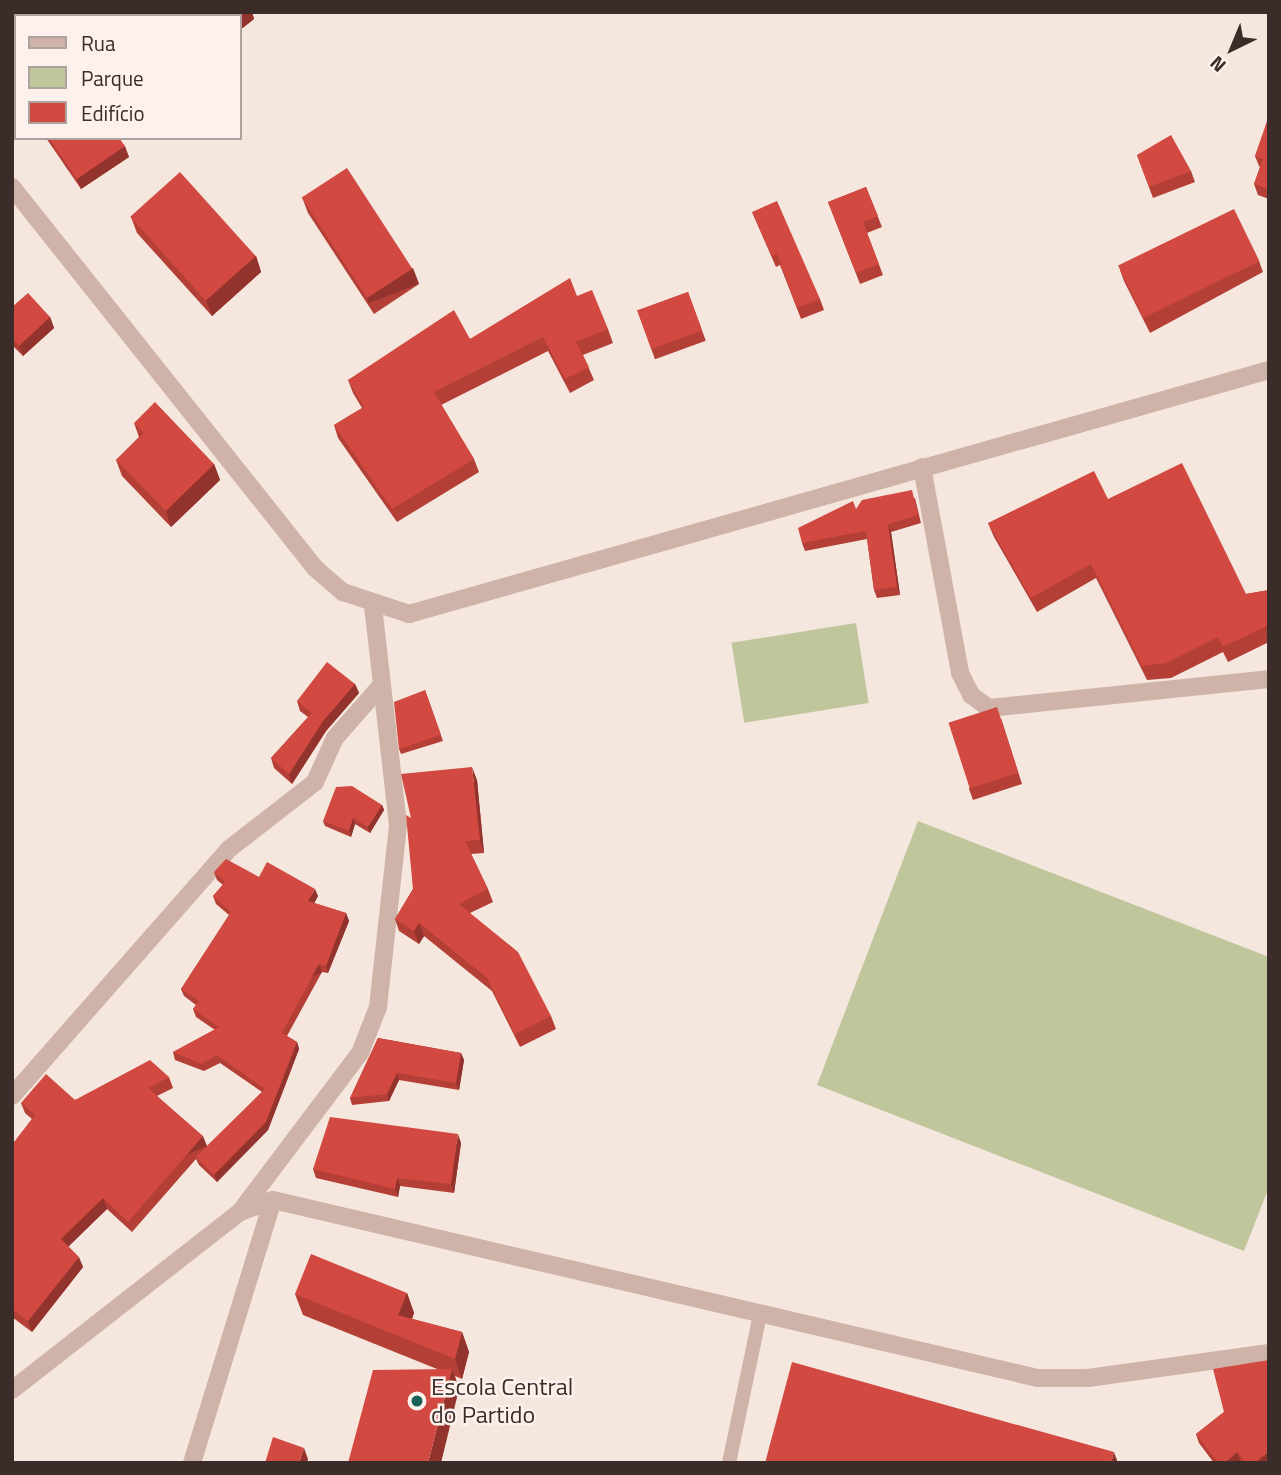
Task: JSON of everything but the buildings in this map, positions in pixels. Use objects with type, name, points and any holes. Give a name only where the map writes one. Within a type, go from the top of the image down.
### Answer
[{"type":"street","points":[[12,187],[315,568],[343,592],[373,606],[409,614],[1269,370]]},
{"type":"street","points":[[922,467],[960,673],[971,695],[989,708],[1269,679]]},
{"type":"street","points":[[12,1390],[240,1212],[360,1053],[378,1007],[398,825],[378,689],[373,606]]},
{"type":"street","points":[[12,1096],[229,849],[315,782],[335,738],[378,689]]},
{"type":"street","points":[[240,1212],[273,1199],[1038,1378],[1088,1378],[1269,1353]]},
{"type":"street","points":[[192,1463],[273,1199]]},
{"type":"lane","points":[[729,1463],[760,1314]]},
{"type":"green space","points":[[856,623],[869,703],[744,723],[732,643]]},
{"type":"green space","points":[[918,821],[1269,957],[1269,1187],[1244,1251],[817,1085]]},
{"type":"place","name":"Escola Central do Partido","points":[[417,1401]]}]
